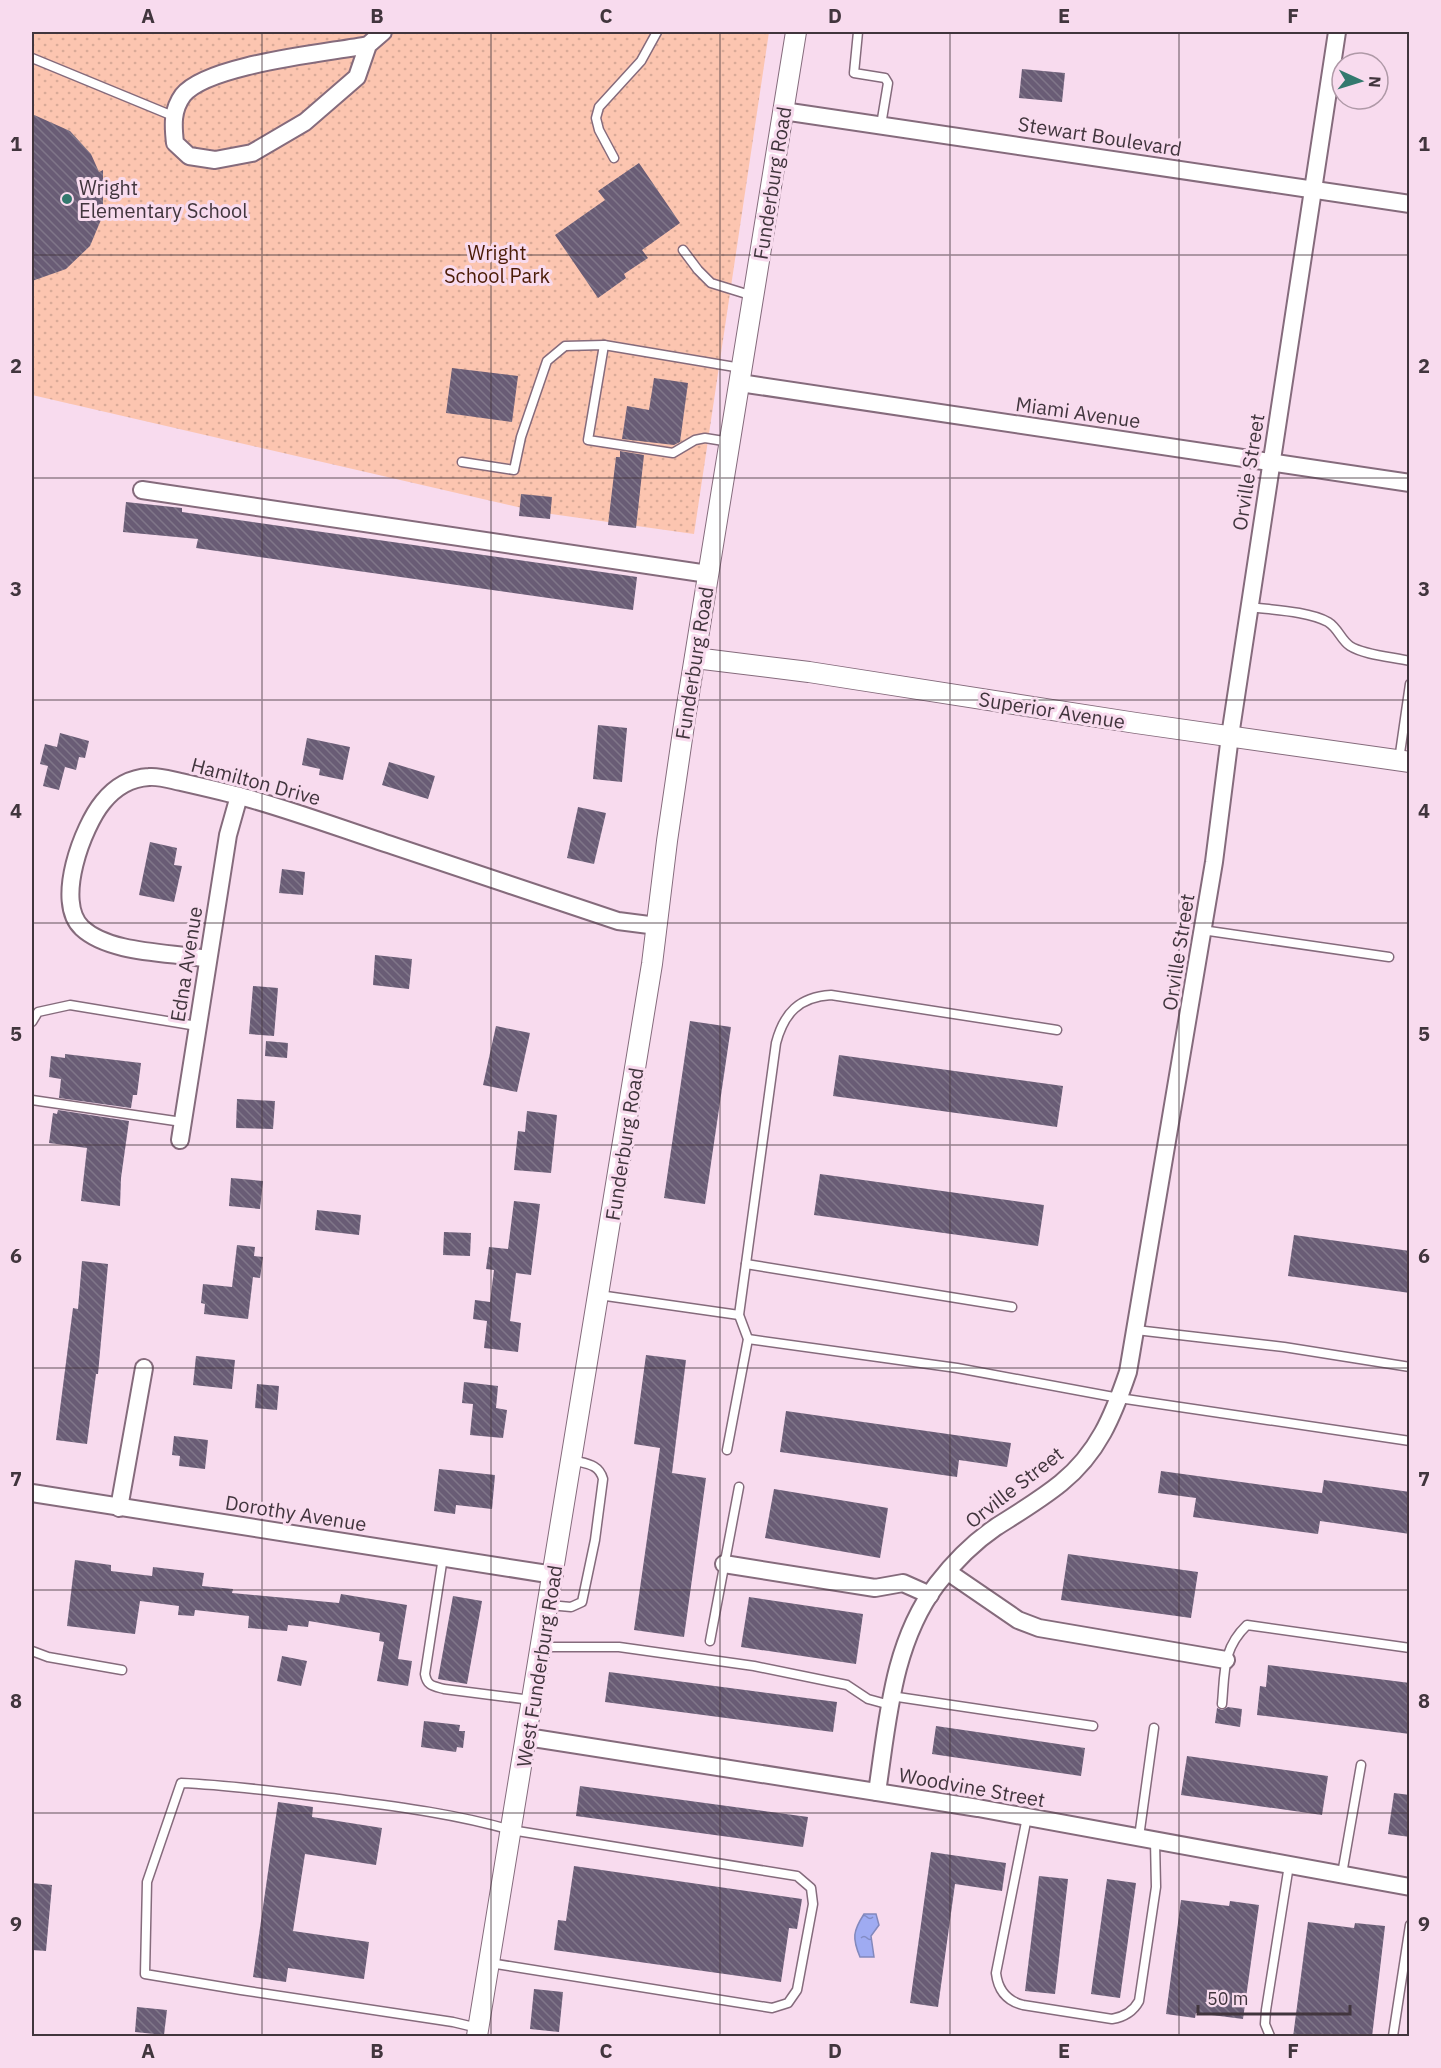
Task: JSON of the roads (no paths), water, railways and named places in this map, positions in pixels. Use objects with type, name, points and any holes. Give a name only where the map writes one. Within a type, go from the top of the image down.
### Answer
[{"type":"street","points":[[368,45],[257,63],[202,80],[184,94],[173,116],[175,143],[189,156],[215,160],[252,153],[305,122],[357,77],[368,45],[383,32]]},
{"type":"street","name":"Funderburg Road","points":[[599,1295],[657,926],[667,841],[708,574],[796,32]]},
{"type":"street","name":"Orville Street","points":[[877,1792],[891,1701],[902,1651],[918,1615],[948,1572],[981,1539],[1029,1508],[1077,1467],[1106,1429],[1128,1372],[1214,862],[1230,736],[1336,32]]},
{"type":"street","name":"Stewart Boulevard","points":[[783,111],[1410,204]]},
{"type":"street","name":"Miami Avenue","points":[[741,375],[1410,483]]},
{"type":"street","points":[[142,490],[708,574]]},
{"type":"street","name":"Superior Avenue","points":[[695,658],[809,672],[1042,709],[1404,761]]},
{"type":"street","name":"Hamilton Drive","points":[[208,959],[121,947],[94,937],[80,926],[73,915],[72,880],[78,849],[90,820],[104,800],[119,786],[134,779],[151,777],[239,796],[290,810],[618,921],[657,926]]},
{"type":"street","name":"Edna Avenue","points":[[180,1140],[228,835],[239,796]]},
{"type":"street","name":"West Funderburg Road","points":[[478,2032],[599,1295]]},
{"type":"street","points":[[119,1508],[144,1368]]},
{"type":"street","name":"Dorothy Avenue","points":[[32,1493],[554,1575]]},
{"type":"street","points":[[724,1564],[874,1588],[903,1583],[930,1595]]},
{"type":"street","points":[[948,1572],[1018,1620],[1039,1628],[1226,1660]]},
{"type":"street","name":"Woodvine Street","points":[[527,1737],[1027,1817],[1410,1887]]},
{"type":"lane","points":[[615,158],[599,130],[596,118],[599,107],[641,61],[657,32]]},
{"type":"lane","points":[[858,32],[854,72],[879,76],[885,78],[888,83],[881,125]]},
{"type":"lane","points":[[32,58],[173,116]]},
{"type":"lane","points":[[683,250],[711,283],[753,297]]},
{"type":"lane","points":[[462,462],[514,470],[521,437],[547,362],[565,346],[604,345],[741,375]]},
{"type":"lane","points":[[604,345],[588,440],[673,453],[694,440],[705,438],[730,442]]},
{"type":"lane","points":[[1250,607],[1314,617],[1329,622],[1339,631],[1348,645],[1362,651],[1410,661]]},
{"type":"lane","points":[[1404,761],[1410,684]]},
{"type":"lane","points":[[1202,930],[1389,957]]},
{"type":"lane","points":[[727,1450],[748,1339],[739,1315],[776,1043],[780,1028],[791,1011],[802,1002],[831,995],[1057,1030]]},
{"type":"lane","points":[[32,1022],[38,1012],[70,1005],[198,1026]]},
{"type":"lane","points":[[32,1100],[182,1122]]},
{"type":"lane","points":[[746,1264],[1012,1307]]},
{"type":"lane","points":[[599,1295],[739,1315]]},
{"type":"lane","points":[[1136,1330],[1284,1347],[1410,1367]]},
{"type":"lane","points":[[748,1339],[957,1368],[1119,1398],[1410,1441]]},
{"type":"lane","points":[[549,1605],[571,1606],[582,1602],[596,1540],[603,1479],[601,1471],[594,1465],[572,1461]]},
{"type":"lane","points":[[710,1641],[739,1487]]},
{"type":"lane","points":[[443,1557],[425,1674],[427,1682],[431,1686],[444,1689],[533,1700]]},
{"type":"lane","points":[[1222,1704],[1226,1660],[1235,1636],[1247,1625],[1410,1648]]},
{"type":"lane","points":[[542,1647],[619,1647],[754,1666],[847,1685],[868,1699],[1093,1726]]},
{"type":"lane","points":[[32,1651],[48,1658],[122,1670]]},
{"type":"lane","points":[[1027,1817],[996,1973],[997,1983],[1004,1995],[1014,2003],[1112,2019],[1123,2018],[1136,2007],[1139,2001],[1156,1887],[1147,1839],[1154,1728]]},
{"type":"lane","points":[[1342,1874],[1361,1765]]},
{"type":"lane","points":[[478,2032],[453,2022],[145,1974],[147,1882],[181,1783],[233,1785],[379,1804],[474,1820],[511,1830],[797,1876],[811,1888],[813,1904],[797,1990],[788,2003],[772,2008],[490,1963]]},
{"type":"lane","points":[[1270,2037],[1265,2024],[1266,2010],[1289,1865]]},
{"type":"lane","points":[[1393,2037],[1410,1925]]},
{"type":"water","points":[[864,1914],[876,1914],[879,1925],[871,1936],[874,1957],[860,1957],[856,1945],[856,1930]]},
{"type":"place","name":"Wright Elementary School","points":[[67,199]]},
{"type":"park label","name":"Wright School Park","points":[[497,264]]}]
